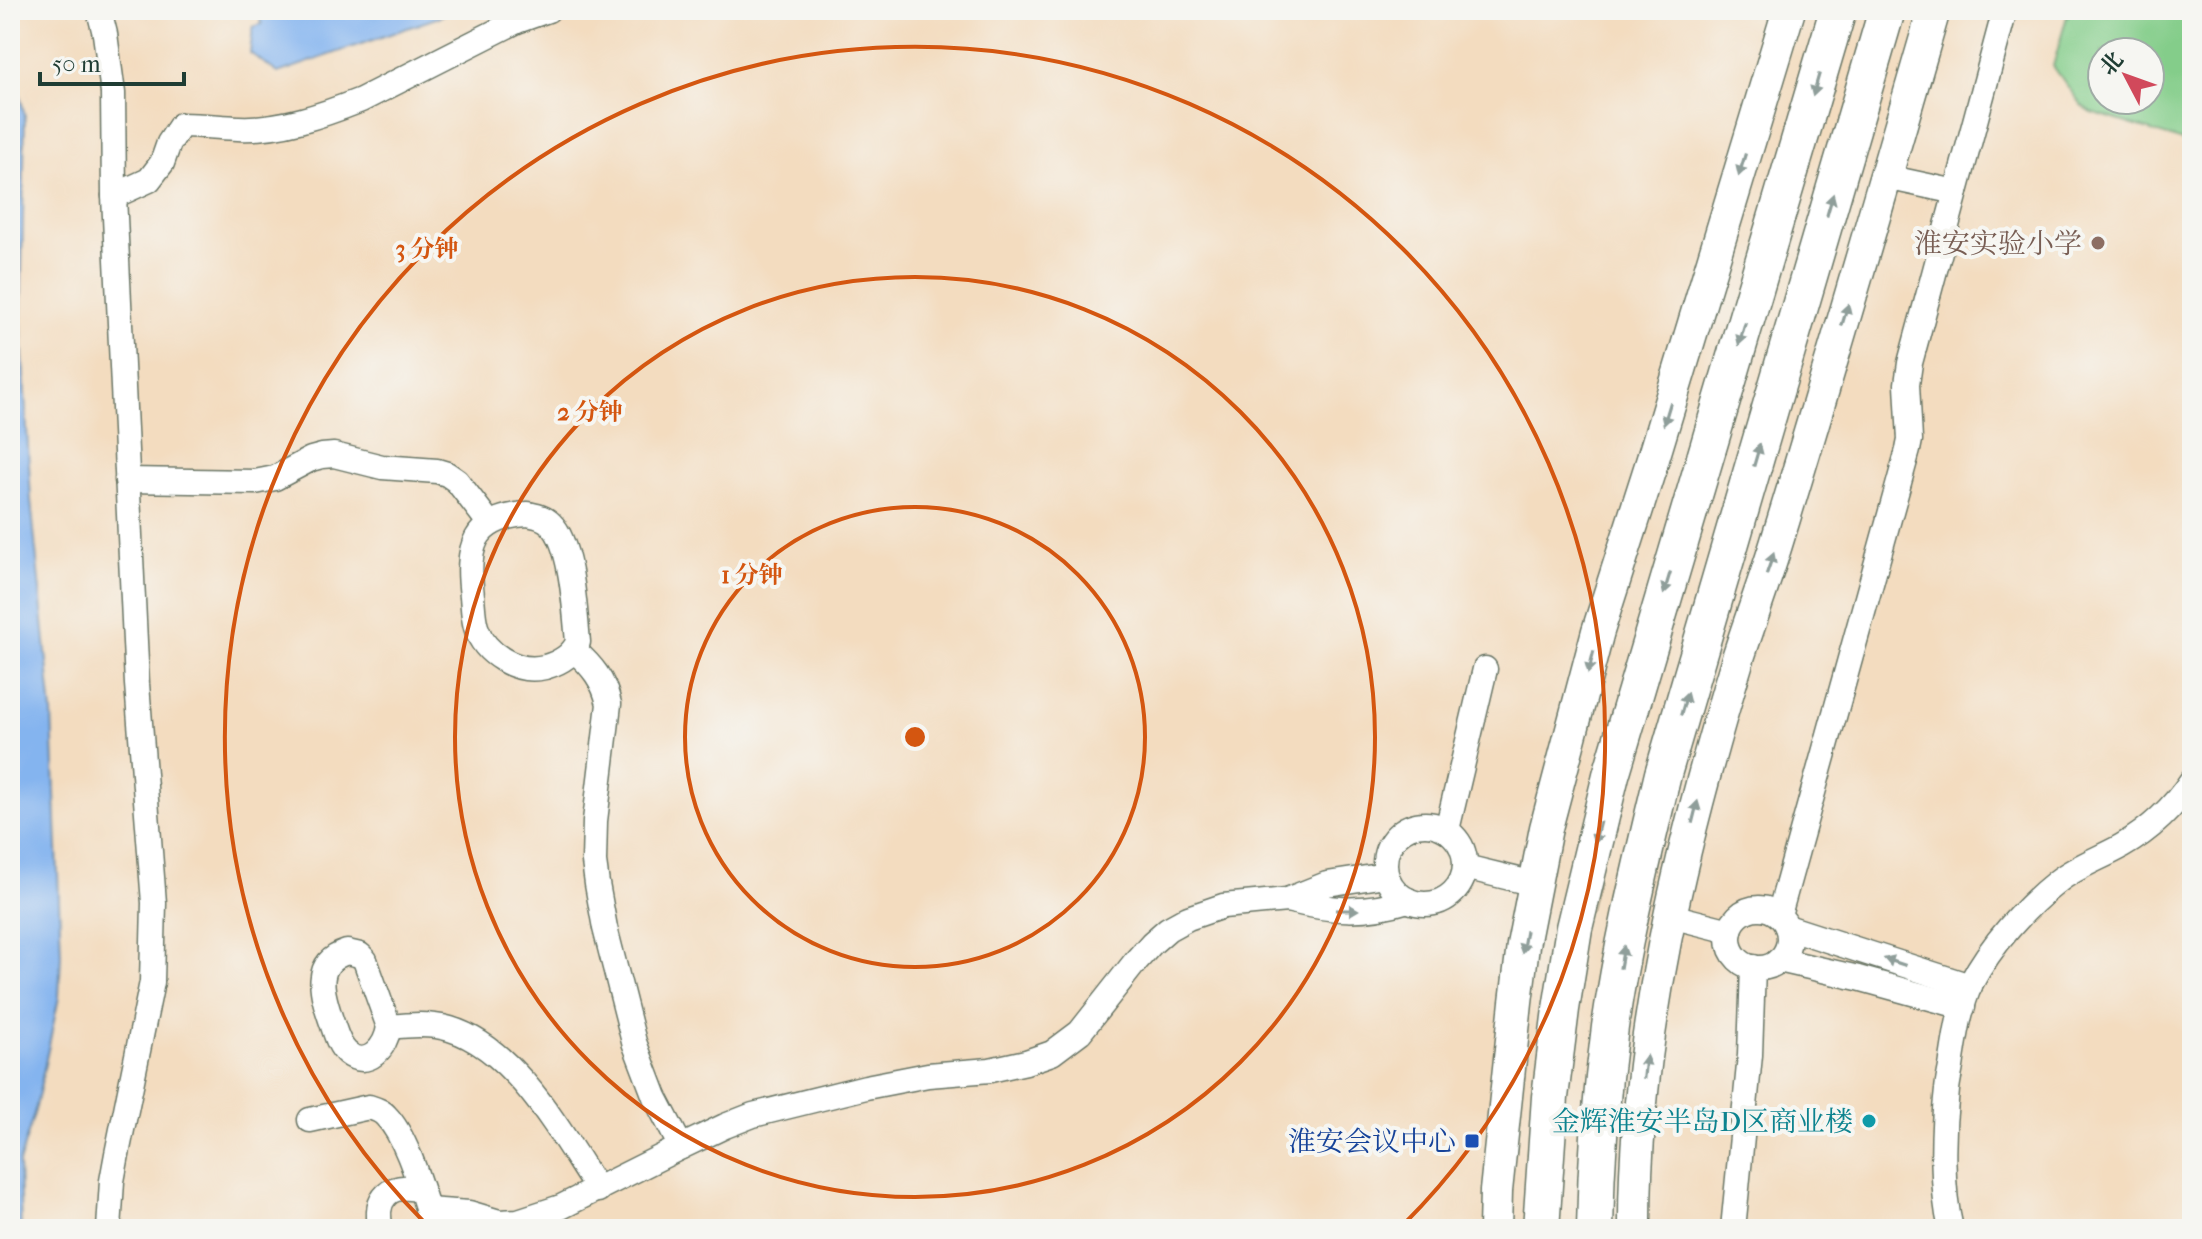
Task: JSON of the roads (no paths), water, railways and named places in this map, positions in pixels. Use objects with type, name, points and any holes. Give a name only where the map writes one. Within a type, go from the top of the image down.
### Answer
[{"type":"highway","points":[[1541,1229],[1550,1097],[1561,1009],[1574,928],[1604,804],[1838,10]]},
{"type":"highway","points":[[1595,1229],[1600,1119],[1610,1026],[1643,857],[1663,774],[1887,10]]},
{"type":"main road","points":[[1495,1229],[1509,1058],[1523,945],[1546,828],[1598,631],[1789,10]]},
{"type":"main road","points":[[1635,1229],[1635,1172],[1660,913],[1777,542],[1934,10]]},
{"type":"main road","points":[[1535,884],[1572,891]]},
{"type":"street","points":[[99,10],[113,93],[114,196],[137,684],[155,942],[152,982],[112,1181],[109,1229]]},
{"type":"street","points":[[114,196],[149,180],[162,163],[169,143],[181,125],[240,128],[280,125],[335,110],[361,100],[517,21],[548,10]]},
{"type":"street","points":[[1966,997],[1783,921],[1769,909],[1760,907],[1741,914],[1730,931],[1732,950],[1737,958],[1753,967],[1771,965],[1779,960],[1789,944],[1783,921],[1908,450],[1907,384],[1910,363],[2005,10]]},
{"type":"street","points":[[1886,177],[1956,192]]},
{"type":"street","points":[[127,480],[255,482],[275,478],[311,459],[334,455],[382,467],[447,474],[457,481],[490,524]]},
{"type":"street","points":[[528,514],[540,516],[557,531],[567,552],[578,642],[574,650],[554,664],[529,669],[503,660],[489,650],[476,628],[469,565],[473,542],[490,524],[501,518],[528,514]]},
{"type":"street","points":[[574,650],[598,674],[609,704],[595,821],[594,862],[605,928],[634,1042],[655,1097],[681,1147]]},
{"type":"street","points":[[1447,830],[1485,669]]},
{"type":"street","points":[[1951,1229],[1945,1188],[1947,1089],[1966,997],[1993,950],[2035,901],[2060,880],[2146,829],[2174,804],[2192,780]]},
{"type":"street","points":[[1424,823],[1436,825],[1455,837],[1461,846],[1465,867],[1462,880],[1455,890],[1433,903],[1420,904],[1398,894],[1386,875],[1384,863],[1386,851],[1401,831],[1424,823]]},
{"type":"street","points":[[1465,867],[1535,884]]},
{"type":"street","points":[[381,1229],[379,1205],[384,1197],[399,1187],[407,1187],[427,1210],[469,1213],[508,1223],[518,1221],[561,1207],[739,1120],[898,1080],[990,1070],[1052,1053],[1080,1032],[1136,961],[1168,929],[1203,911],[1223,906],[1287,900],[1327,884],[1386,875]]},
{"type":"street","points":[[1287,900],[1340,911],[1373,909],[1408,900]]},
{"type":"street","points":[[1660,913],[1730,931]]},
{"type":"street","points":[[1779,960],[1966,997]]},
{"type":"street","points":[[1733,1229],[1750,1055],[1753,967]]},
{"type":"street","points":[[389,1027],[450,1029],[501,1060],[528,1089],[598,1190]]},
{"type":"street","points":[[310,1120],[369,1107],[387,1116],[402,1139],[427,1210]]},
{"type":"water","points":[[256,10],[452,10],[278,73],[250,53],[253,27],[262,24]]},
{"type":"water","points":[[10,52],[25,116],[21,321],[31,500],[52,712],[61,954],[59,997],[36,1107],[19,1163],[21,1229],[10,1229]]},
{"type":"tunnel","points":[[1572,891],[1650,910]]},
{"type":"place","name":"淮安实验小学","points":[[2098,243]]},
{"type":"place","name":"金辉淮安半岛D区商业楼","points":[[1869,1121]]},
{"type":"place","name":"淮安会议中心","points":[[1472,1141]]}]
